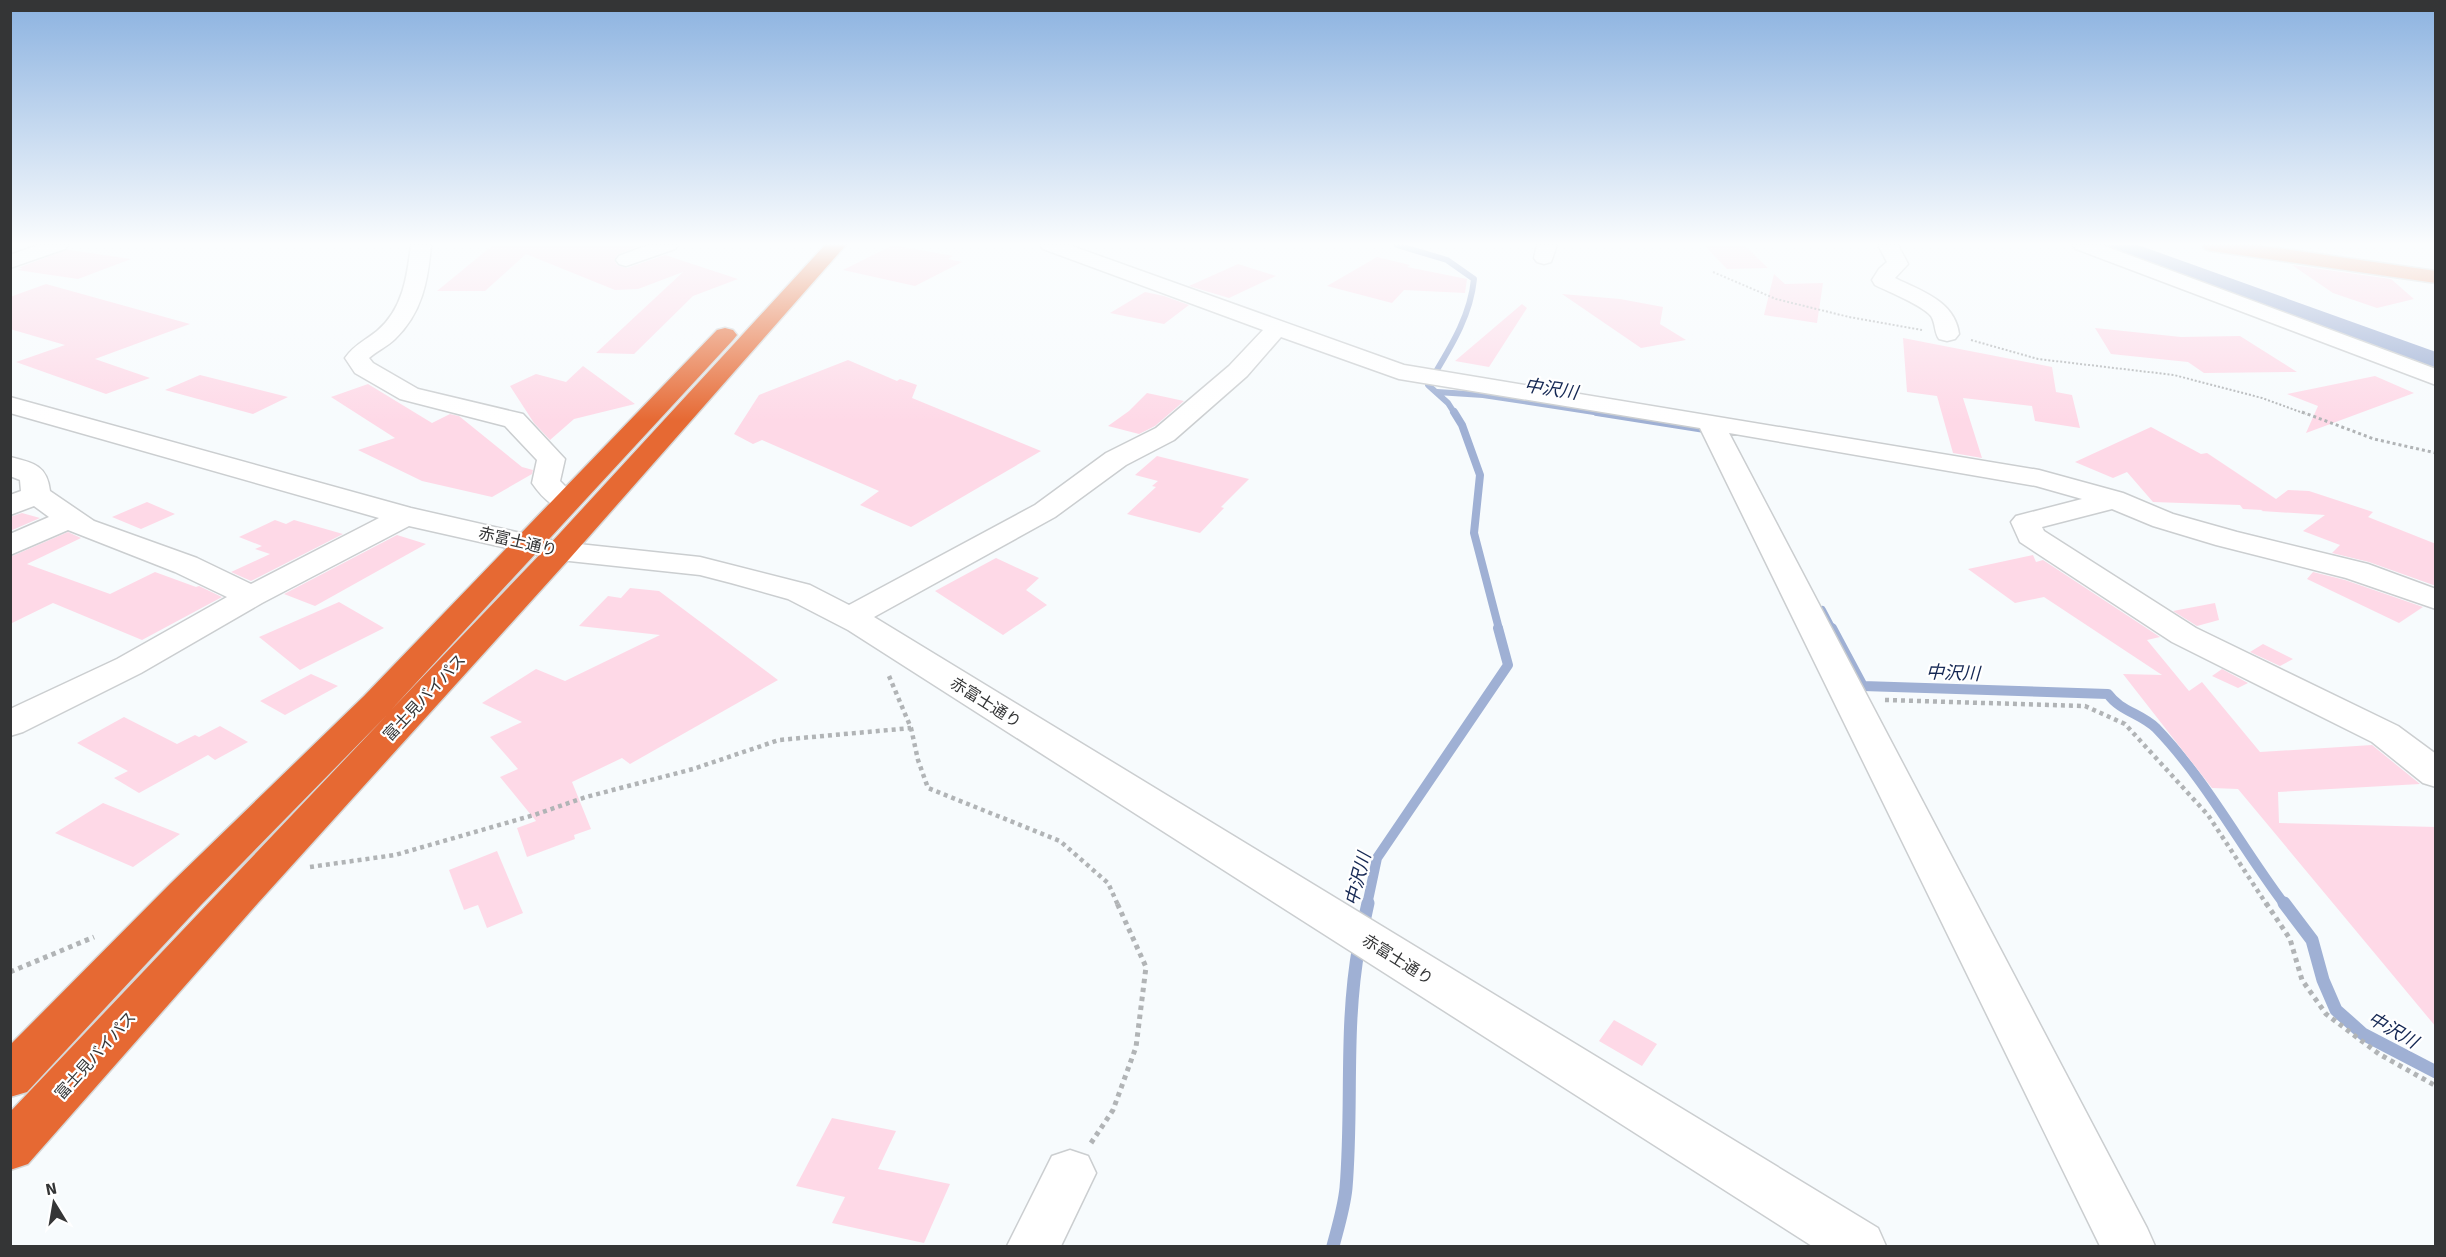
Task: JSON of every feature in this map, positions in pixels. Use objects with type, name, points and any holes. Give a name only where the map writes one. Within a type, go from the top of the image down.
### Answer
[{"type":"highway","name":"富士見バイパス","points":[[10,1148],[215,923],[544,547],[567,502],[755,304]]},
{"type":"highway","name":"富士見バイパス","points":[[10,1077],[186,894],[377,704],[544,547],[779,304]]},
{"type":"street","points":[[408,304],[400,322],[381,339],[362,350],[357,358],[364,369],[409,394],[514,420],[551,459],[546,483],[567,502]]},
{"type":"street","points":[[1213,304],[1399,372],[2039,478],[2114,500],[2163,520],[2227,539],[2357,571],[2436,600]]},
{"type":"street","points":[[1928,304],[1936,308],[1946,322],[1947,334]]},
{"type":"street","points":[[2239,304],[2436,378]]},
{"type":"street","points":[[854,621],[1045,511],[1116,459],[1166,434],[1238,371],[1278,327]]},
{"type":"street","points":[[2371,373],[2436,399]]},
{"type":"street","name":"赤富士通り","points":[[10,405],[405,516],[544,547],[700,566],[799,592],[854,621],[1859,1246]]},
{"type":"street","points":[[1710,422],[2128,1246]]},
{"type":"street","points":[[10,465],[34,476],[23,500],[70,518],[84,527],[186,565],[251,596]]},
{"type":"street","points":[[2114,500],[2026,522],[2031,536],[2184,635],[2385,734],[2436,774]]},
{"type":"street","points":[[10,724],[129,666],[251,596],[405,516]]},
{"type":"street","points":[[10,546],[70,518]]},
{"type":"street","points":[[1034,1246],[1070,1173]]},
{"type":"path","points":[[1795,304],[1849,317],[1947,334],[2038,359],[2174,375],[2262,398],[2374,439],[2436,453]]},
{"type":"path","points":[[854,621],[886,667],[911,728],[918,760],[928,788],[1060,841],[1108,883],[1146,967],[1136,1047],[1113,1110],[1070,1173]]},
{"type":"path","points":[[1851,699],[2085,706],[2126,724],[2208,815],[2290,939],[2302,980],[2326,1014],[2379,1054],[2436,1086]]},
{"type":"path","points":[[306,868],[395,855],[534,815],[586,796],[693,769],[779,740],[911,728]]},
{"type":"water","points":[[2268,304],[2282,304],[2435,359],[2435,373],[2291,317],[2285,310]]},
{"type":"building","points":[[10,304],[117,304],[190,324],[95,359],[150,378],[106,394],[16,362],[65,345],[10,329]]},
{"type":"building","points":[[649,304],[685,304],[634,354],[596,353]]},
{"type":"building","points":[[1126,304],[1189,305],[1164,324],[1110,313]]},
{"type":"building","points":[[1522,304],[1527,308],[1489,367],[1455,361]]},
{"type":"building","points":[[1576,304],[1645,304],[1663,307],[1660,324],[1686,340],[1641,348]]},
{"type":"building","points":[[1767,304],[1820,304],[1817,323],[1764,315]]},
{"type":"building","points":[[2364,304],[2395,304],[2377,308]]},
{"type":"building","points":[[2095,328],[2181,337],[2240,336],[2297,372],[2204,373],[2188,362],[2111,354]]},
{"type":"building","points":[[1903,338],[2052,367],[2056,392],[2072,395],[2080,428],[2035,421],[2032,406],[1963,398],[1982,458],[1953,453],[1937,396],[1907,392]]},
{"type":"building","points":[[848,360],[897,381],[900,379],[917,385],[912,398],[1041,451],[911,527],[860,505],[879,491],[762,440],[753,444],[734,434],[759,395]]},
{"type":"building","points":[[583,366],[635,404],[574,419],[550,440],[534,423],[510,386],[536,374],[566,382]]},
{"type":"building","points":[[200,375],[288,397],[253,414],[165,390]]},
{"type":"building","points":[[2375,376],[2414,393],[2306,433],[2318,406],[2287,394]]},
{"type":"building","points":[[368,384],[432,423],[450,414],[459,416],[522,467],[533,470],[532,474],[492,497],[422,481],[358,450],[395,438],[331,397]]},
{"type":"building","points":[[1147,393],[1184,401],[1155,426],[1139,434],[1108,426],[1129,411]]},
{"type":"building","points":[[2151,427],[2201,454],[2207,453],[2276,499],[2288,490],[2309,491],[2373,512],[2368,517],[2436,544],[2436,586],[2369,562],[2332,553],[2340,545],[2303,531],[2325,515],[2243,509],[2240,505],[2153,502],[2127,472],[2113,478],[2075,462]]},
{"type":"building","points":[[1157,456],[1249,479],[1221,507],[1224,508],[1200,533],[1127,514],[1156,487],[1152,486],[1158,481],[1135,475]]},
{"type":"building","points":[[147,502],[175,514],[141,529],[112,517]]},
{"type":"building","points":[[22,513],[40,518],[10,531],[10,517]]},
{"type":"building","points":[[275,520],[286,524],[294,520],[343,534],[251,581],[231,572],[270,554],[255,549],[262,546],[239,537]]},
{"type":"building","points":[[68,532],[81,538],[27,564],[110,594],[155,572],[196,587],[199,586],[222,597],[142,640],[53,603],[10,624],[10,557]]},
{"type":"building","points":[[397,535],[426,544],[315,606],[284,594]]},
{"type":"building","points":[[2033,555],[2036,562],[2043,560],[2160,637],[2147,640],[2189,691],[2202,682],[2260,752],[2372,745],[2420,784],[2278,792],[2279,823],[2436,827],[2436,1027],[2238,789],[2212,788],[2123,674],[2162,675],[2044,597],[2015,603],[1968,569]]},
{"type":"building","points":[[996,558],[1039,578],[1026,590],[1047,605],[1003,635],[935,591]]},
{"type":"building","points":[[2313,572],[2345,580],[2423,607],[2399,623],[2307,579]]},
{"type":"building","points":[[630,588],[659,591],[778,680],[630,764],[622,758],[572,782],[591,829],[574,835],[575,839],[527,857],[517,828],[536,821],[500,777],[518,769],[490,737],[522,722],[482,703],[536,669],[565,681],[660,635],[579,626],[608,596],[621,598]]},
{"type":"building","points":[[339,602],[384,628],[300,670],[259,637]]},
{"type":"building","points":[[2215,603],[2219,620],[2197,626],[2173,611]]},
{"type":"building","points":[[2263,644],[2293,659],[2280,666],[2250,652]]},
{"type":"building","points":[[2222,669],[2248,683],[2238,688],[2212,676]]},
{"type":"building","points":[[311,674],[338,686],[285,715],[260,701]]},
{"type":"building","points":[[124,717],[177,744],[195,735],[199,737],[220,726],[248,742],[215,760],[208,755],[139,793],[114,778],[128,771],[77,743]]},
{"type":"building","points":[[103,803],[180,834],[133,867],[55,833]]},
{"type":"building","points":[[497,851],[523,913],[487,928],[478,905],[464,910],[449,870]]},
{"type":"building","points":[[1614,1020],[1657,1044],[1642,1066],[1599,1041]]},
{"type":"building","points":[[832,1118],[896,1131],[878,1169],[950,1184],[924,1243],[832,1223],[845,1197],[796,1186]]},
{"type":"waterway","name":"中沢川","points":[[1455,414],[1448,403],[1428,385],[1450,347],[1469,304]]},
{"type":"waterway","points":[[2266,304],[2436,366]]},
{"type":"waterway","name":"中沢川","points":[[1437,392],[1483,395],[1607,414]]},
{"type":"waterway","name":"中沢川","points":[[1454,412],[1462,425],[1480,475],[1474,533],[1499,629]]},
{"type":"waterway","name":"中沢川","points":[[1597,412],[1711,430]]},
{"type":"waterway","name":"中沢川","points":[[1822,610],[1832,629]]},
{"type":"waterway","name":"中沢川","points":[[1367,905],[1377,858],[1508,665],[1498,628]]},
{"type":"waterway","name":"中沢川","points":[[1832,628],[1863,686],[2108,694],[2119,705],[2150,723],[2174,748],[2208,792],[2285,905]]},
{"type":"waterway","name":"中沢川","points":[[1363,926],[1368,903]]},
{"type":"waterway","name":"中沢川","points":[[2284,903],[2312,940],[2323,980],[2336,1010],[2363,1034],[2436,1072]]},
{"type":"waterway","name":"中沢川","points":[[1333,1246],[1346,1188],[1350,1037],[1354,976],[1359,945]]}]
